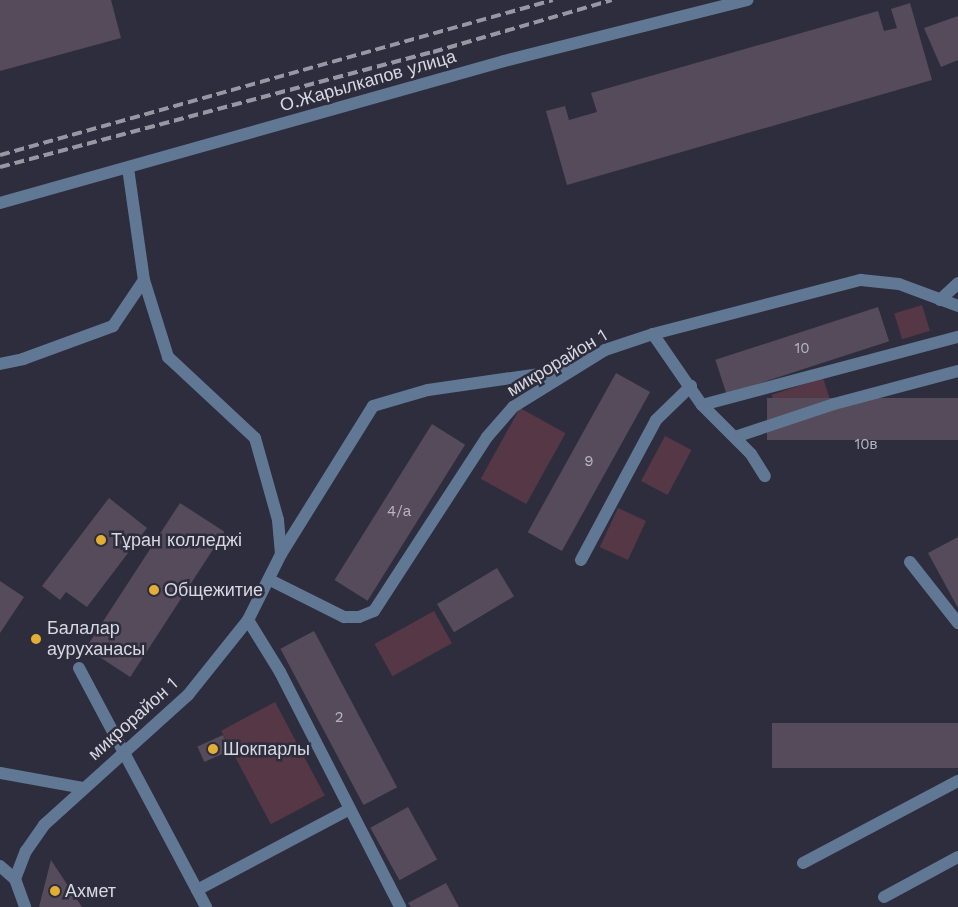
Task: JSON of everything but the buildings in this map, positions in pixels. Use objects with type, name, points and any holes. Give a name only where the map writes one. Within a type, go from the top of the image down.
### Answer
[{"type":"street","name":"О.Жарылкапов улица","points":[[0,203],[504,61],[747,0]]},
{"type":"street","points":[[128,168],[144,280],[168,357],[255,438],[278,520],[281,554]]},
{"type":"street","points":[[0,364],[23,359],[113,326],[144,280]]},
{"type":"street","name":"микрорайон 1","points":[[270,580],[344,617],[359,617],[374,611],[486,437],[513,407],[606,350],[653,334],[861,280],[900,284],[958,306]]},
{"type":"street","points":[[940,300],[958,283]]},
{"type":"street","points":[[653,334],[691,386],[702,405],[735,438],[765,476]]},
{"type":"street","points":[[702,405],[958,337]]},
{"type":"street","name":"микрорайон 1","points":[[15,879],[26,851],[44,825],[83,788],[125,754],[188,695],[248,620],[270,580],[281,554],[373,406],[428,390],[574,369]]},
{"type":"street","points":[[735,438],[834,404],[958,372]]},
{"type":"street","points":[[581,560],[656,420],[691,386]]},
{"type":"street","points":[[910,562],[958,623]]},
{"type":"street","points":[[248,620],[280,672],[400,907]]},
{"type":"street","points":[[79,668],[206,907]]},
{"type":"street","points":[[0,773],[83,788]]},
{"type":"street","points":[[803,863],[958,781]]},
{"type":"street","points":[[197,890],[350,809]]},
{"type":"street","points":[[884,897],[958,857]]},
{"type":"street","points":[[0,866],[15,879],[25,907]]},
{"type":"shaded area","points":[[922,305],[930,331],[902,339],[894,313]]},
{"type":"shaded area","points":[[823,378],[830,400],[779,417],[772,395]]},
{"type":"shaded area","points":[[520,408],[565,433],[526,504],[481,479]]},
{"type":"shaded area","points":[[665,436],[691,450],[668,495],[641,481]]},
{"type":"shaded area","points":[[618,508],[646,521],[628,560],[600,547]]},
{"type":"shaded area","points":[[434,611],[452,643],[392,676],[375,644]]},
{"type":"shaded area","points":[[275,702],[325,796],[271,824],[221,731]]},
{"type":"railway","points":[[0,155],[553,0]]},
{"type":"railway","points":[[0,167],[433,52],[612,0]]},
{"type":"place","name":"Тұран колледжі","points":[[101,540]]},
{"type":"place","name":"Общежитие","points":[[154,590]]},
{"type":"place","name":"Балалар ауруханасы","points":[[36,639]]},
{"type":"place","name":"Шокпарлы","points":[[213,749]]},
{"type":"place","name":"Ахмет","points":[[55,891]]}]
